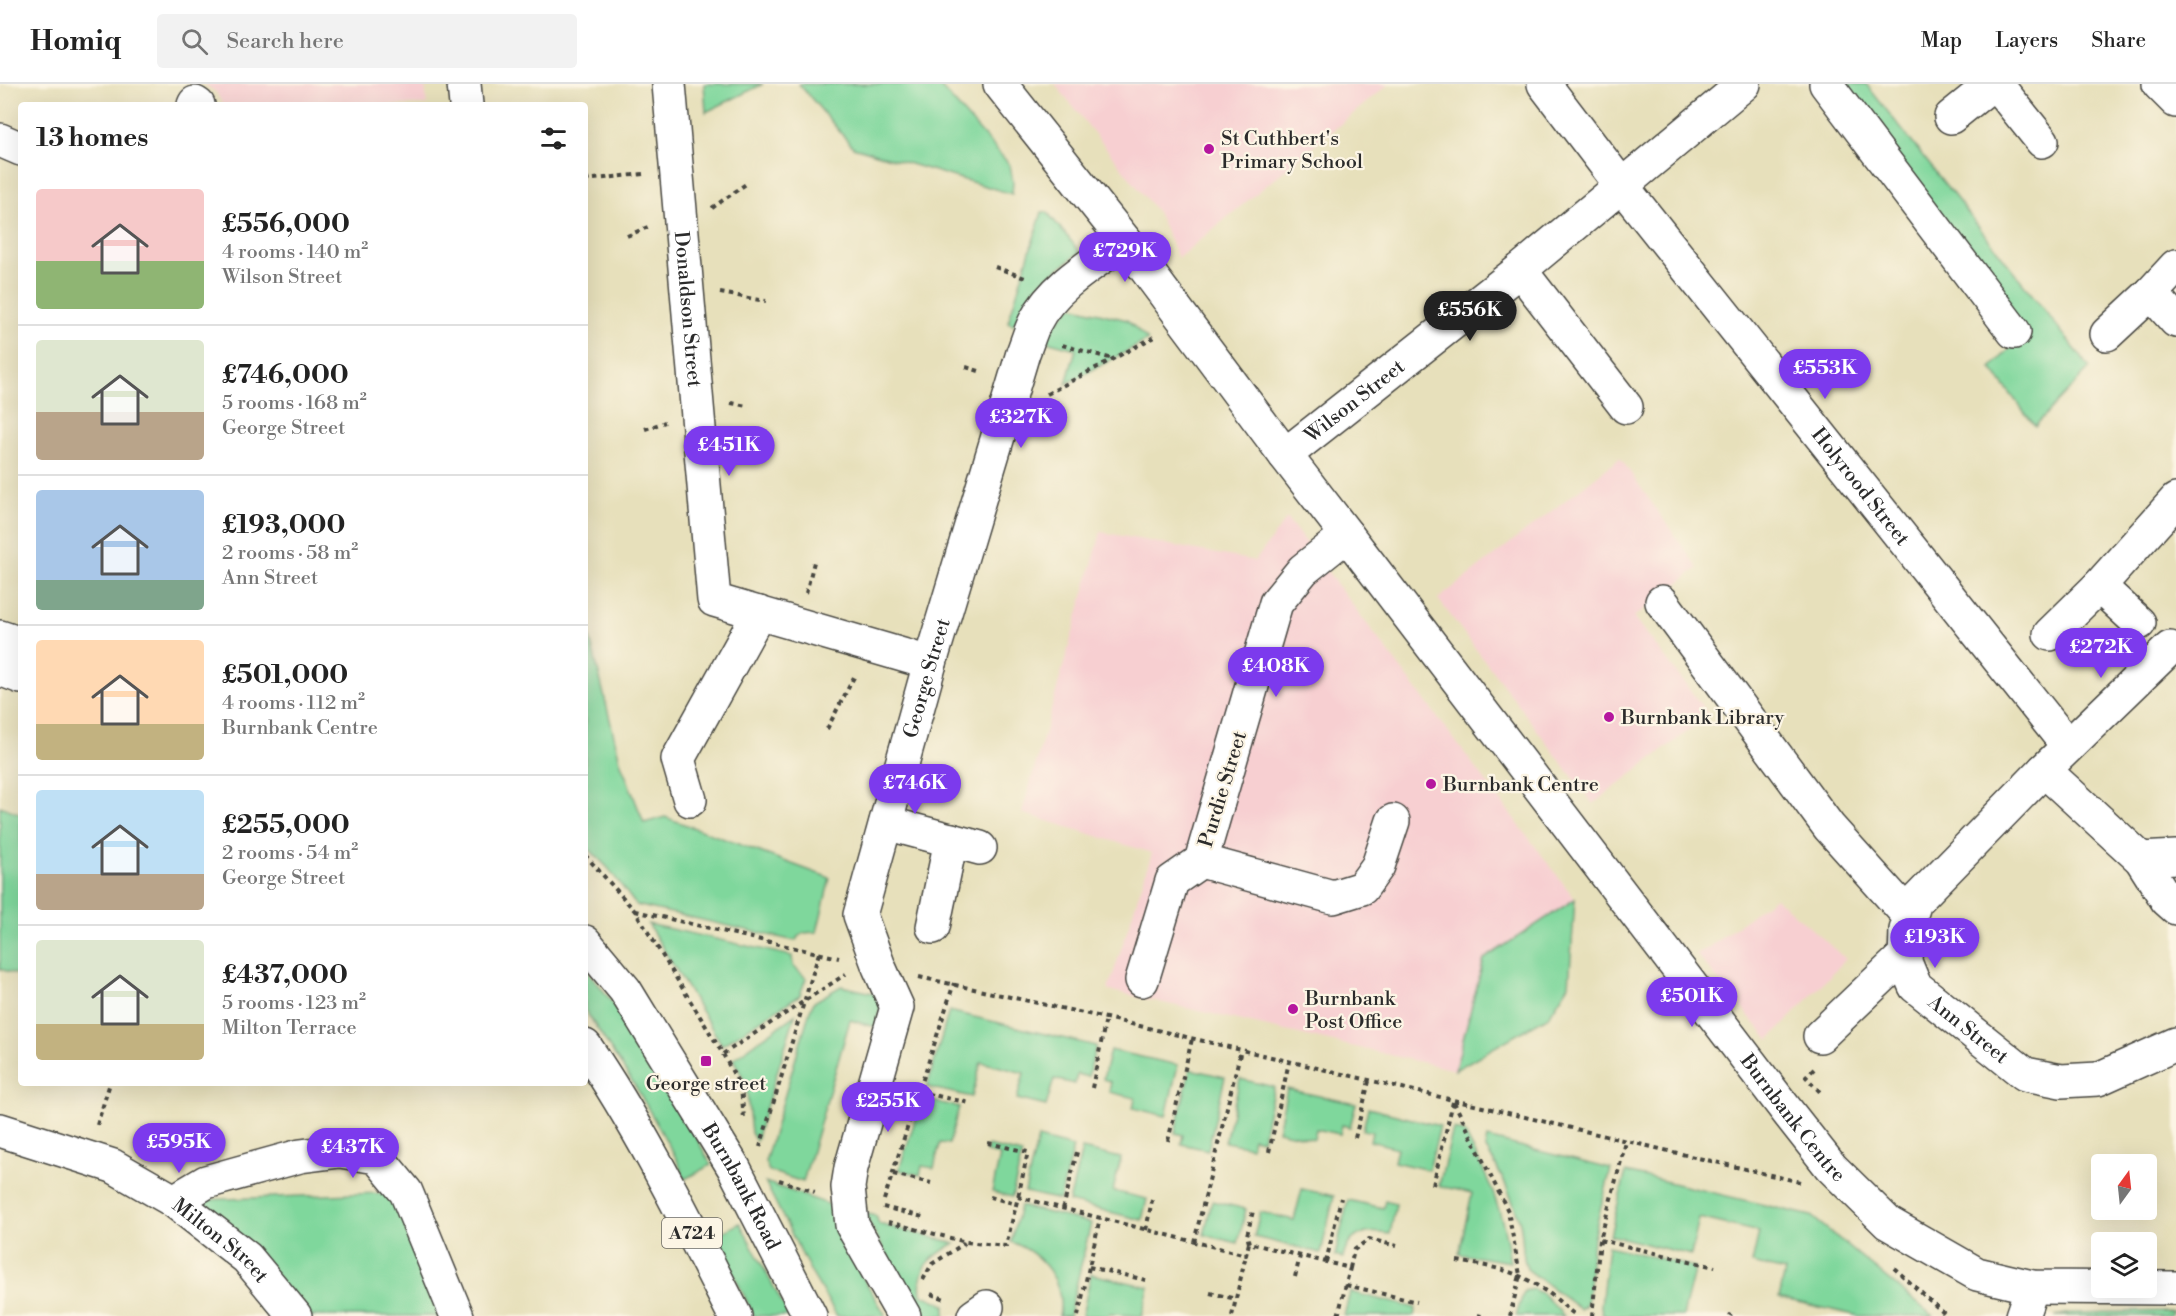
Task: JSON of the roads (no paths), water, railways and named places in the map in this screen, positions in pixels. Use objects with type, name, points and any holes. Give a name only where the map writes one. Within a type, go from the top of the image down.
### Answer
[{"type":"street","points":[[464,84],[466,102]]},
{"type":"street","name":"Donaldson Street","points":[[669,84],[714,600],[930,663]]},
{"type":"street","points":[[1000,84],[1125,241],[1284,455],[1347,535]]},
{"type":"street","name":"Holyrood Street","points":[[1544,84],[1621,185],[2068,746]]},
{"type":"street","name":"Wilson Street","points":[[1284,455],[1520,270],[1744,84]]},
{"type":"street","points":[[1826,84],[2014,332]]},
{"type":"street","points":[[1951,117],[1994,84],[2042,141]]},
{"type":"street","points":[[2158,84],[2176,101]]},
{"type":"street","name":"George Street","points":[[914,1304],[860,1241],[852,1225],[848,1203],[851,1168],[897,1006],[870,965],[860,915],[930,663],[1029,337],[1035,322],[1053,298],[1077,275],[1125,241]]},
{"type":"street","points":[[2107,334],[2151,294],[2176,266]]},
{"type":"street","points":[[1520,270],[1626,408]]},
{"type":"street","points":[[2151,294],[2176,321]]},
{"type":"street","points":[[2050,634],[2099,586],[2176,500]]},
{"type":"street","name":"Purdie Street","points":[[1142,980],[1172,881],[1201,861],[1276,603],[1303,570],[1347,535]]},
{"type":"street","name":"Burnbank Centre","points":[[1347,535],[1831,1167],[1888,1223],[2027,1301],[2176,1288]]},
{"type":"street","points":[[2099,586],[2139,623]]},
{"type":"street","points":[[1662,602],[1829,828],[1910,917]]},
{"type":"street","points":[[690,800],[678,759],[759,613]]},
{"type":"street","points":[[0,637],[18,643]]},
{"type":"street","name":"Ann Street","points":[[2170,648],[2068,746],[1915,902],[1906,930],[1905,962],[1915,986],[2025,1074],[2061,1081],[2098,1079],[2176,1044]]},
{"type":"street","points":[[0,669],[18,676]]},
{"type":"street","points":[[2044,770],[2141,859],[2167,900],[2176,908]]},
{"type":"street","points":[[1201,861],[1333,897],[1362,888],[1378,866],[1393,821]]},
{"type":"street","points":[[886,824],[966,844],[933,927]]},
{"type":"street","points":[[2141,859],[2176,856]]},
{"type":"street","name":"Burnbank Road","points":[[588,946],[625,990],[734,1168],[810,1316]]},
{"type":"street","points":[[1820,1036],[1905,955]]},
{"type":"street","name":"A724","points":[[588,1050],[649,1149],[735,1316]]},
{"type":"street","name":"Milton Street","points":[[0,1130],[113,1166],[174,1201],[247,1258],[295,1316]]},
{"type":"street","points":[[174,1201],[206,1182],[300,1156],[340,1151],[377,1157],[406,1192],[457,1316]]},
{"type":"place","name":"St Cuthbert's Primary School","points":[[1209,149]]},
{"type":"place","name":"Burnbank Library","points":[[1609,717]]},
{"type":"place","name":"Burnbank Centre","points":[[1431,784]]},
{"type":"place","name":"Burnbank Post Office","points":[[1293,1009]]},
{"type":"place","name":"George street","points":[[706,1061]]}]
